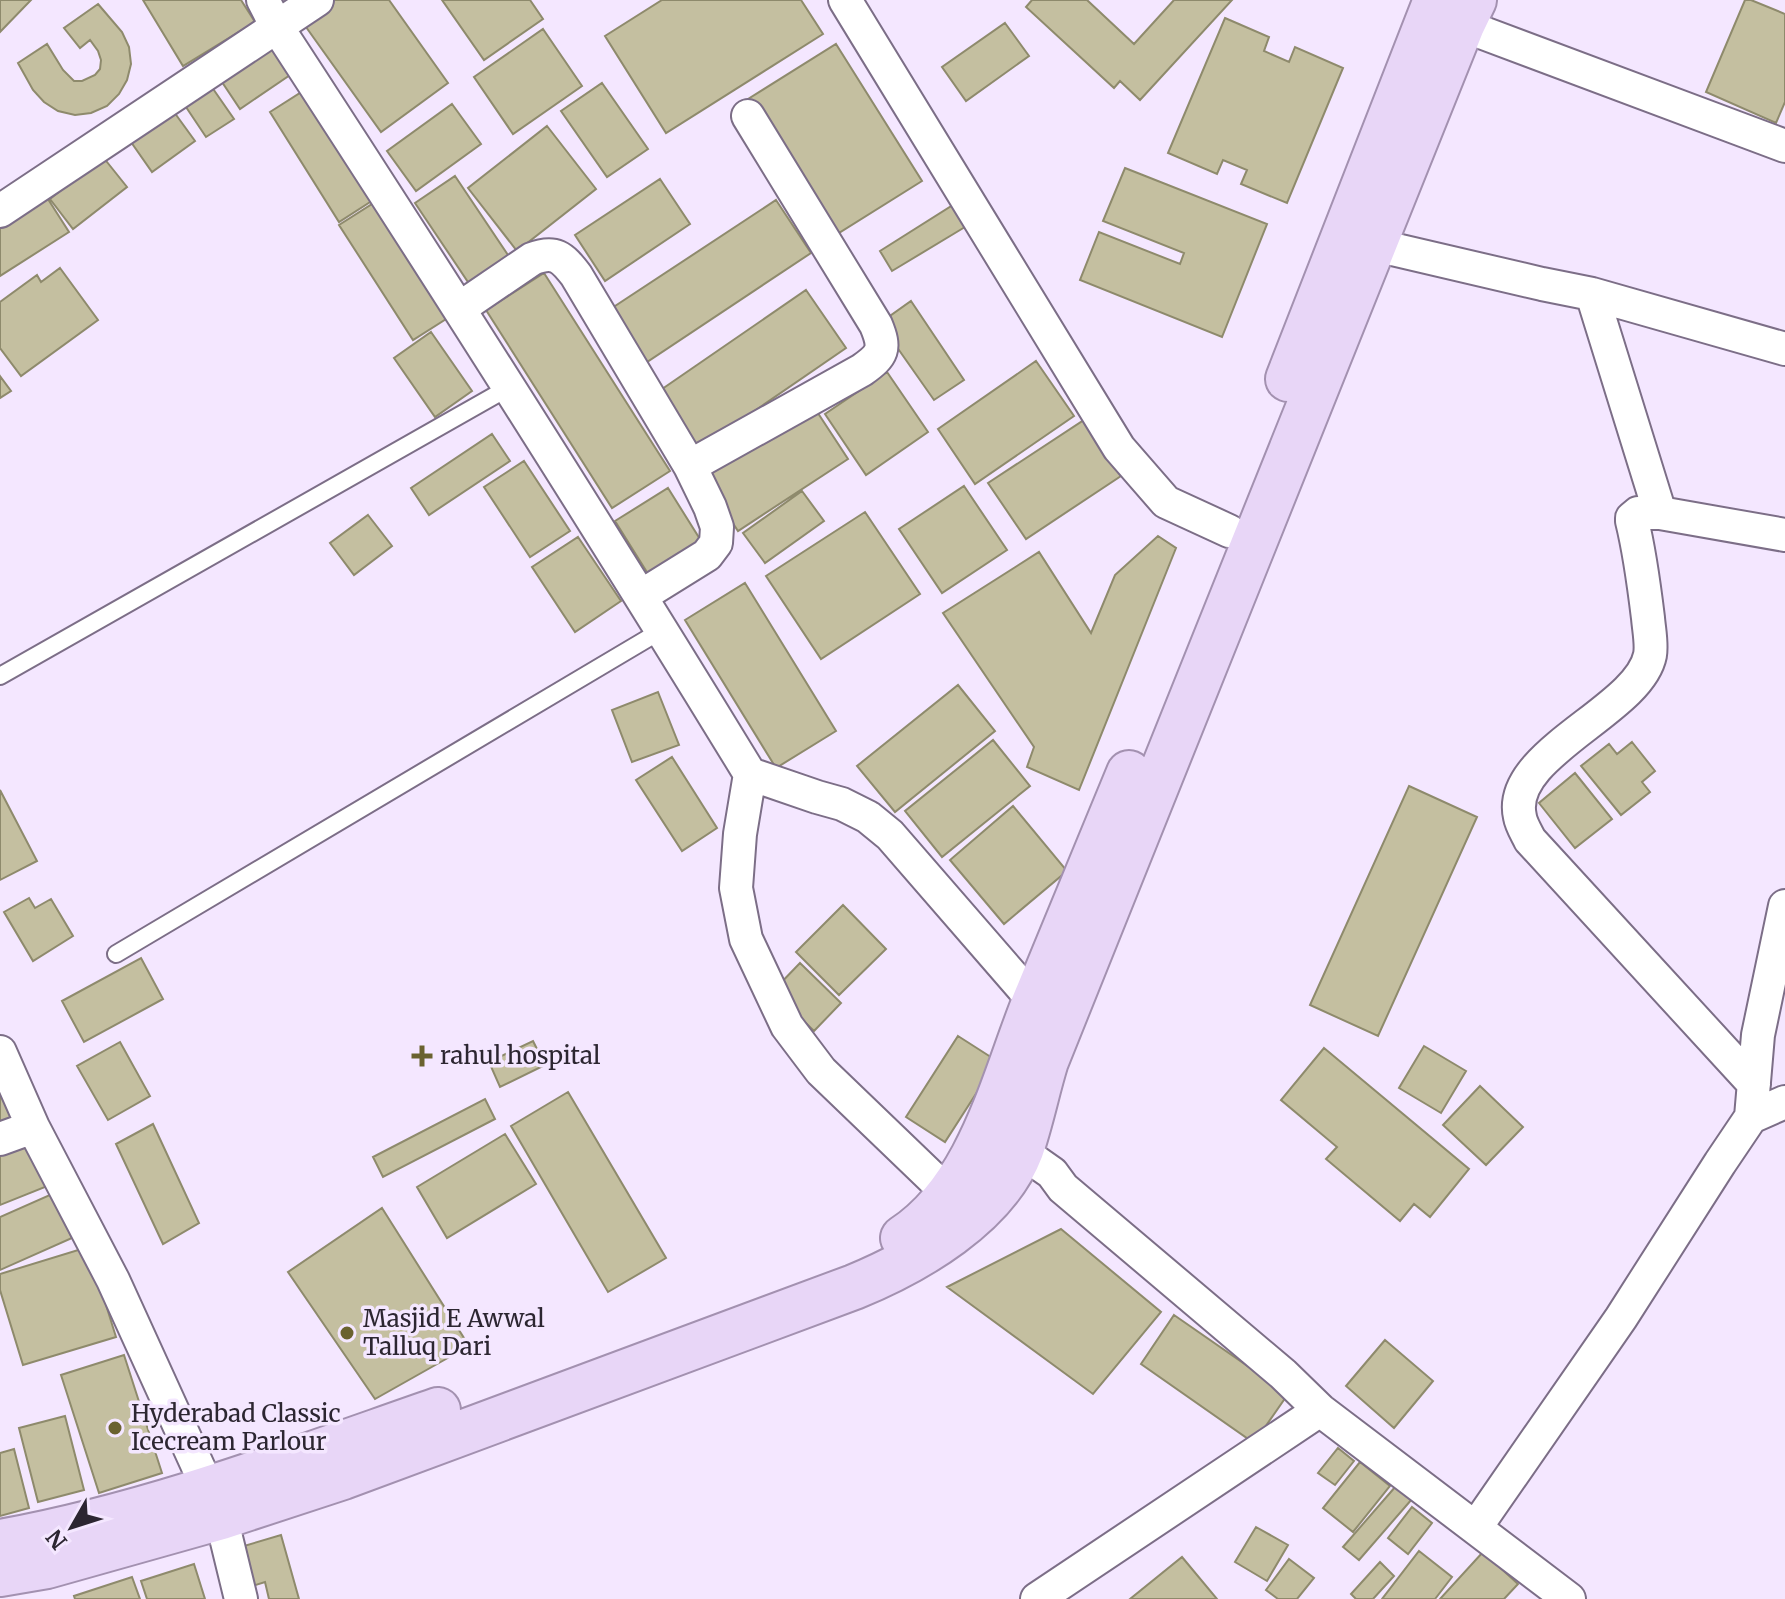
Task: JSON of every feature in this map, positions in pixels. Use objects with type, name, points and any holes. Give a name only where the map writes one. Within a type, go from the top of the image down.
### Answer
[{"type":"highway","points":[[985,1170],[1035,1002],[1229,531],[1457,8]]},
{"type":"highway","points":[[0,1542],[343,1477],[854,1287],[909,1262],[985,1170],[1046,1061],[1375,245],[1457,8]]},
{"type":"highway","points":[[0,1574],[47,1566],[215,1503]]},
{"type":"street","points":[[0,211],[270,13],[317,0]]},
{"type":"street","points":[[845,0],[1119,448],[1166,502],[1229,531]]},
{"type":"street","points":[[1457,8],[1785,146]]},
{"type":"street","points":[[270,13],[460,308],[750,774],[842,804],[868,817],[890,835],[1035,1002]]},
{"type":"street","points":[[690,466],[862,370],[882,352],[876,325],[748,116]]},
{"type":"street","points":[[1375,245],[1592,294],[1785,349]]},
{"type":"street","points":[[460,308],[532,259],[552,254],[564,260],[576,275],[690,466],[717,527],[716,543],[707,555],[641,596]]},
{"type":"street","points":[[1592,294],[1649,513]]},
{"type":"street","points":[[1754,1084],[1530,840],[1519,816],[1520,796],[1534,770],[1630,689],[1641,676],[1650,655],[1641,559],[1632,518],[1649,513],[1785,535]]},
{"type":"street","points":[[750,774],[740,834],[736,888],[746,939],[787,1026],[821,1071],[985,1170],[1052,1173],[1063,1188],[1283,1374],[1320,1410],[1569,1599]]},
{"type":"street","points":[[1476,1527],[1621,1318],[1751,1117],[1758,1035],[1785,906]]},
{"type":"street","points":[[0,1052],[33,1127],[113,1280],[215,1503],[241,1599]]},
{"type":"street","points":[[1751,1117],[1785,1102]]},
{"type":"street","points":[[0,1139],[33,1127]]},
{"type":"street","points":[[1037,1599],[1320,1410]]},
{"type":"lane","points":[[0,676],[508,388]]},
{"type":"lane","points":[[116,954],[662,630]]},
{"type":"building","points":[[0,0],[31,0],[0,32]]},
{"type":"building","points":[[143,0],[241,0],[255,22],[183,66]]},
{"type":"building","points":[[328,0],[389,0],[448,83],[381,132],[301,20]]},
{"type":"building","points":[[442,0],[530,0],[543,19],[484,60]]},
{"type":"building","points":[[662,0],[801,0],[823,34],[666,133],[605,36]]},
{"type":"building","points":[[1032,0],[1087,0],[1134,44],[1174,0],[1232,0],[1140,100],[1120,81],[1114,88],[1026,7]]},
{"type":"building","points":[[1745,0],[1785,14],[1785,102],[1776,123],[1706,92]]},
{"type":"building","points":[[98,4],[122,32],[129,47],[131,64],[127,80],[107,106],[91,113],[75,115],[58,111],[33,90],[18,63],[47,44],[63,70],[74,81],[95,75],[100,69],[98,51],[90,40],[80,48],[64,28]]},
{"type":"building","points":[[1225,18],[1269,37],[1264,51],[1289,62],[1295,47],[1343,68],[1287,203],[1241,184],[1247,170],[1223,160],[1217,174],[1168,153]]},
{"type":"building","points":[[1005,23],[1029,56],[966,101],[942,67]]},
{"type":"building","points":[[543,29],[582,86],[513,134],[474,77]]},
{"type":"building","points":[[271,40],[293,73],[240,109],[218,76]]},
{"type":"building","points":[[836,44],[922,181],[834,236],[748,99]]},
{"type":"building","points":[[209,83],[234,119],[206,137],[182,101]]},
{"type":"building","points":[[602,83],[648,149],[607,177],[561,111]]},
{"type":"building","points":[[311,86],[381,195],[339,222],[270,112]]},
{"type":"building","points":[[452,104],[481,144],[416,191],[387,151]]},
{"type":"building","points":[[174,112],[195,141],[152,172],[131,142]]},
{"type":"building","points":[[547,126],[596,189],[517,251],[468,188]]},
{"type":"building","points":[[103,157],[127,187],[73,229],[50,199]]},
{"type":"building","points":[[1125,168],[1267,224],[1222,337],[1080,280],[1099,232],[1180,264],[1184,253],[1103,221]]},
{"type":"building","points":[[455,176],[512,261],[472,288],[415,203]]},
{"type":"building","points":[[660,179],[690,224],[605,281],[575,235]]},
{"type":"building","points":[[46,196],[69,232],[0,276],[0,225]]},
{"type":"building","points":[[380,199],[454,314],[413,340],[339,225]]},
{"type":"building","points":[[776,200],[811,253],[644,364],[609,310]]},
{"type":"building","points":[[953,205],[965,227],[892,271],[880,251]]},
{"type":"building","points":[[60,268],[98,320],[21,376],[0,348],[0,302],[37,275],[41,282]]},
{"type":"building","points":[[544,273],[670,471],[612,508],[486,310]]},
{"type":"building","points":[[806,290],[846,348],[692,454],[652,396]]},
{"type":"building","points":[[911,301],[964,380],[934,400],[880,323]]},
{"type":"building","points":[[431,332],[472,391],[435,417],[394,358]]},
{"type":"building","points":[[1036,361],[1074,416],[975,484],[938,429]]},
{"type":"building","points":[[887,372],[928,432],[866,475],[825,414]]},
{"type":"building","points":[[0,376],[11,391],[0,398]]},
{"type":"building","points":[[810,401],[848,459],[738,531],[700,473]]},
{"type":"building","points":[[1084,420],[1121,476],[1026,539],[988,483]]},
{"type":"building","points":[[492,434],[510,461],[429,515],[411,488]]},
{"type":"building","points":[[524,461],[570,531],[530,557],[484,487]]},
{"type":"building","points":[[964,486],[1007,550],[942,593],[899,529]]},
{"type":"building","points":[[668,488],[703,544],[650,577],[615,521]]},
{"type":"building","points":[[802,491],[824,521],[765,563],[743,533]]},
{"type":"building","points":[[865,512],[920,594],[821,659],[766,576]]},
{"type":"building","points":[[368,515],[392,546],[354,575],[330,543]]},
{"type":"building","points":[[1158,536],[1176,548],[1079,790],[1027,767],[1034,747],[943,613],[1039,552],[1091,633],[1115,575]]},
{"type":"building","points":[[578,537],[621,601],[575,632],[532,567]]},
{"type":"building","points":[[745,583],[836,731],[776,768],[685,620]]},
{"type":"building","points":[[958,685],[995,731],[895,812],[857,766]]},
{"type":"building","points":[[658,692],[679,745],[632,762],[612,710]]},
{"type":"building","points":[[993,740],[1030,786],[942,857],[905,811]]},
{"type":"building","points":[[1632,742],[1655,771],[1642,782],[1650,792],[1621,815],[1581,766],[1609,744],[1617,754]]},
{"type":"building","points":[[672,757],[717,828],[682,851],[636,780]]},
{"type":"building","points":[[1575,773],[1612,819],[1575,848],[1539,803]]},
{"type":"building","points":[[1409,786],[1477,817],[1378,1036],[1310,1005]]},
{"type":"building","points":[[0,790],[37,861],[0,880]]},
{"type":"building","points":[[1013,806],[1067,871],[1004,924],[950,860]]},
{"type":"building","points":[[29,898],[35,908],[51,899],[73,936],[33,961],[4,912]]},
{"type":"building","points":[[843,905],[886,949],[839,995],[796,952]]},
{"type":"building","points":[[141,958],[163,999],[84,1042],[62,1001]]},
{"type":"building","points":[[800,963],[841,1003],[814,1031],[773,991]]},
{"type":"building","points":[[958,1036],[997,1061],[945,1142],[906,1117]]},
{"type":"building","points":[[533,1041],[545,1065],[500,1087],[489,1062]]},
{"type":"building","points":[[120,1042],[150,1096],[108,1120],[77,1066]]},
{"type":"building","points":[[1424,1046],[1466,1071],[1441,1113],[1399,1088]]},
{"type":"building","points":[[1324,1048],[1469,1169],[1430,1217],[1414,1204],[1400,1221],[1326,1159],[1337,1147],[1281,1100]]},
{"type":"building","points":[[0,1082],[17,1123],[0,1130]]},
{"type":"building","points":[[1480,1086],[1523,1127],[1486,1165],[1443,1125]]},
{"type":"building","points":[[568,1092],[666,1258],[608,1292],[511,1126]]},
{"type":"building","points":[[485,1099],[495,1119],[383,1177],[373,1157]]},
{"type":"building","points":[[153,1124],[199,1223],[163,1244],[116,1144]]},
{"type":"building","points":[[28,1133],[50,1185],[0,1205],[0,1145]]},
{"type":"building","points":[[505,1134],[536,1184],[447,1238],[417,1187]]},
{"type":"building","points":[[52,1194],[72,1238],[0,1270],[0,1217]]},
{"type":"building","points":[[382,1208],[469,1346],[375,1399],[288,1272]]},
{"type":"building","points":[[1061,1229],[1161,1312],[1093,1394],[947,1287]]},
{"type":"building","points":[[88,1247],[116,1337],[23,1365],[0,1290],[0,1274]]},
{"type":"building","points":[[1174,1315],[1288,1394],[1254,1443],[1141,1364]]},
{"type":"building","points":[[1385,1340],[1433,1381],[1394,1428],[1346,1386]]},
{"type":"building","points":[[124,1355],[162,1473],[99,1493],[61,1375]]},
{"type":"building","points":[[65,1416],[84,1490],[38,1502],[19,1428]]},
{"type":"building","points":[[1338,1448],[1354,1461],[1335,1485],[1318,1473]]},
{"type":"building","points":[[14,1449],[29,1508],[0,1516],[0,1453]]},
{"type":"building","points":[[1360,1462],[1390,1486],[1353,1532],[1323,1508]]},
{"type":"building","points":[[1396,1486],[1412,1499],[1359,1560],[1343,1547]]},
{"type":"building","points":[[1412,1507],[1432,1523],[1408,1554],[1388,1538]]},
{"type":"building","points":[[1256,1527],[1288,1545],[1267,1581],[1235,1562]]},
{"type":"building","points":[[281,1535],[299,1599],[269,1599],[265,1582],[246,1588],[234,1549]]},
{"type":"building","points":[[1419,1551],[1452,1577],[1435,1599],[1382,1599]]},
{"type":"building","points":[[1483,1552],[1518,1584],[1504,1599],[1440,1599]]},
{"type":"building","points":[[1182,1557],[1217,1599],[1130,1599]]},
{"type":"building","points":[[1289,1559],[1314,1578],[1297,1599],[1278,1599],[1266,1590]]},
{"type":"building","points":[[1380,1562],[1394,1576],[1373,1599],[1356,1599],[1351,1594]]},
{"type":"building","points":[[194,1564],[205,1599],[147,1599],[141,1581]]},
{"type":"building","points":[[132,1577],[140,1599],[75,1599],[74,1596]]},
{"type":"place","name":"rahul hospital","points":[[422,1056]]},
{"type":"place","name":"Masjid E Awwal Talluq Dari","points":[[347,1333]]},
{"type":"place","name":"Hyderabad Classic Icecream Parlour","points":[[115,1428]]}]
